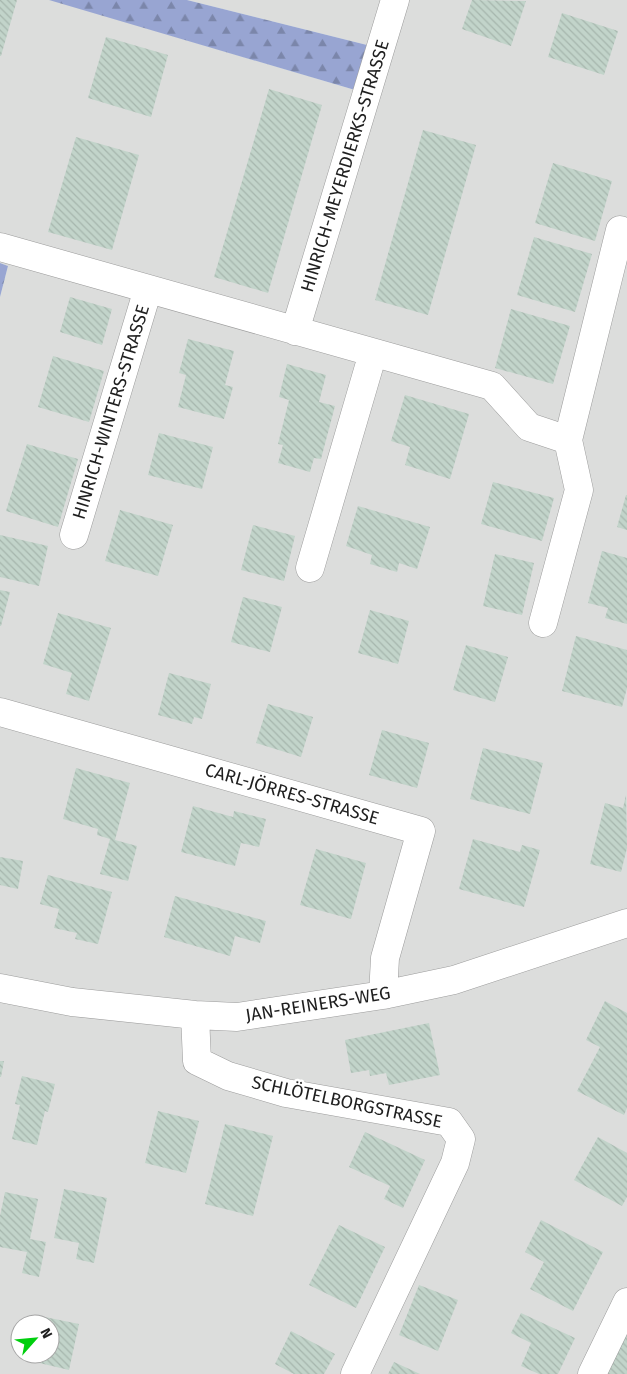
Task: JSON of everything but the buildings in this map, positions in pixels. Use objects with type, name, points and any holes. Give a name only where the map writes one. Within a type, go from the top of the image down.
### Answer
[{"type":"street","name":"HINRICH-MEYERDIERKS-STRASSE","points":[[295,331],[395,0]]},
{"type":"street","points":[[543,623],[579,490],[568,440],[620,230]]},
{"type":"street","name":"HINRICH-WINTERS-STRASSE","points":[[0,247],[492,386],[529,427],[568,440]]},
{"type":"street","name":"HINRICH-WINTERS-STRASSE","points":[[74,535],[148,290]]},
{"type":"street","points":[[310,568],[373,353]]},
{"type":"street","name":"CARL-JÖRRES-STRASSE","points":[[0,712],[421,831],[385,958],[383,995]]},
{"type":"street","name":"JAN-REINERS-WEG","points":[[0,988],[72,1002],[195,1015],[237,1017],[383,995],[454,980],[627,923]]},
{"type":"street","name":"SCHLÖTELBORGSTRASSE","points":[[195,1015],[197,1062],[228,1076],[286,1093],[449,1122],[462,1139],[455,1163],[355,1374]]},
{"type":"street","points":[[592,1374],[627,1302]]},
{"type":"shaded area","points":[[0,0],[55,1],[355,90],[367,45],[187,0],[627,0],[627,1374],[0,1374],[0,297],[8,266],[0,263]]},
{"type":"green space","points":[[49,0],[187,0],[367,45],[355,90]]},
{"type":"green space","points":[[0,263],[8,266],[0,297]]}]
